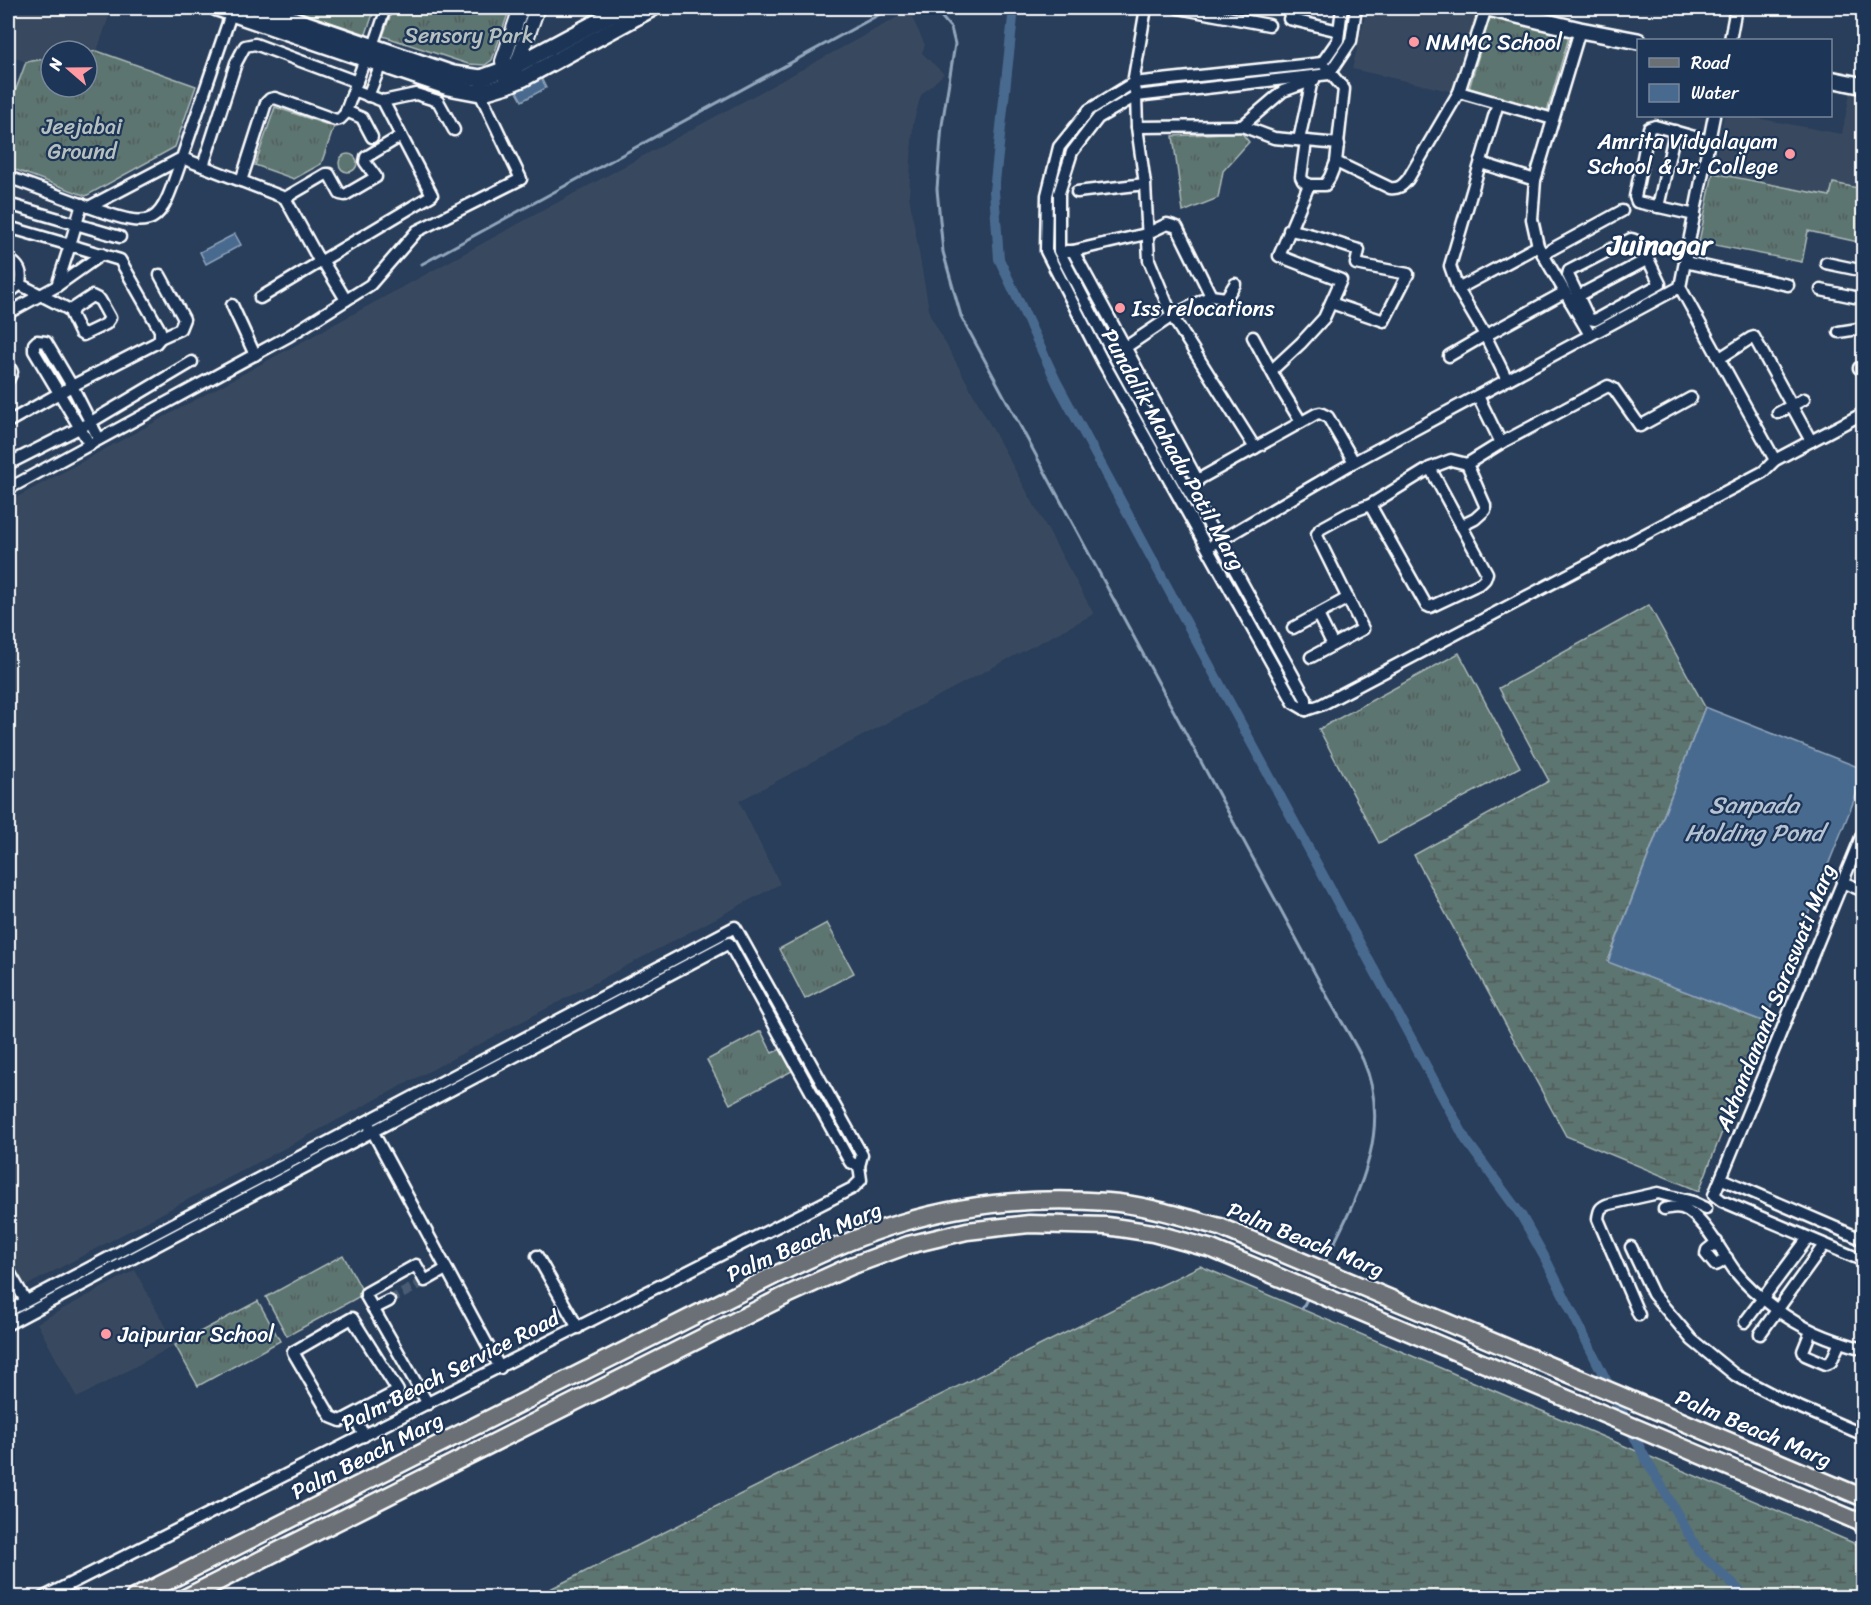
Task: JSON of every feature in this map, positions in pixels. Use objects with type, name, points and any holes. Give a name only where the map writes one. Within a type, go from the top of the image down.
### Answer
[{"type":"main road","points":[[260,8],[369,52],[381,64],[448,87],[481,86],[510,74],[623,8]]},
{"type":"main road","points":[[510,74],[524,78],[653,8]]},
{"type":"main road","points":[[1487,8],[1637,41]]},
{"type":"main road","points":[[227,9],[369,52],[453,74],[481,86]]},
{"type":"main road","points":[[1832,79],[1863,86]]},
{"type":"main road","name":"Palm Beach Marg","points":[[134,1598],[775,1275],[842,1244],[901,1223],[963,1208],[1028,1201],[1109,1202],[1158,1210],[1220,1227],[1863,1498]]},
{"type":"main road","name":"Palm Beach Marg","points":[[185,1598],[784,1296],[851,1266],[908,1245],[967,1231],[1029,1224],[1107,1226],[1153,1233],[1212,1249],[1863,1524]]},
{"type":"street","points":[[241,181],[266,103],[270,99],[275,98],[336,120],[342,118],[386,8]]},
{"type":"street","points":[[510,74],[503,61],[521,8]]},
{"type":"street","points":[[510,74],[537,8]]},
{"type":"street","points":[[1146,8],[1133,83],[1145,184],[1149,260],[1172,316],[1255,448]]},
{"type":"street","points":[[1178,8],[1269,25]]},
{"type":"street","points":[[1312,80],[1303,141],[1301,177],[1309,185],[1325,185],[1336,162],[1344,89],[1322,63],[1338,40],[1342,8]]},
{"type":"street","points":[[1242,126],[1283,91],[1329,74],[1351,41],[1356,8]]},
{"type":"street","points":[[1336,162],[1390,188],[1396,189],[1402,186],[1459,92],[1487,8]]},
{"type":"street","points":[[1730,39],[1737,8]]},
{"type":"street","points":[[8,177],[121,218],[141,222],[155,217],[165,205],[182,158],[227,9]]},
{"type":"street","points":[[1289,20],[1339,31]]},
{"type":"street","points":[[1580,30],[1535,180],[1532,219],[1540,250],[1571,296],[1589,319],[1595,320],[1660,284],[1639,242],[1631,239],[1569,271],[1571,296],[1590,335]]},
{"type":"street","points":[[203,166],[236,63],[245,46],[255,44],[356,86],[368,96],[383,101],[416,94],[438,101],[454,130]]},
{"type":"street","name":"Pundalik Mahadu Patil Marg","points":[[1306,710],[1306,699],[1219,541],[1181,489],[1102,360],[1046,251],[1047,195],[1059,147],[1089,110],[1133,83],[1322,63]]},
{"type":"street","points":[[368,96],[381,64]]},
{"type":"street","name":"Pundalik Mahadu Patil Marg","points":[[1306,710],[1294,703],[1206,548],[1181,489],[1059,251],[1059,193],[1072,152],[1098,118],[1136,96],[1329,74]]},
{"type":"street","points":[[8,489],[289,336],[370,285],[417,231],[521,179],[481,86]]},
{"type":"street","points":[[1459,92],[1553,119]]},
{"type":"street","points":[[260,298],[432,195],[383,101]]},
{"type":"street","points":[[1498,103],[1450,266],[1458,289],[1507,380]]},
{"type":"street","points":[[346,111],[362,118],[372,137]]},
{"type":"street","points":[[1714,117],[1680,287],[1775,460]]},
{"type":"street","points":[[1137,127],[1242,126],[1274,138],[1339,144]]},
{"type":"street","points":[[1695,215],[1637,202],[1635,197],[1649,128],[1655,126],[1709,141]]},
{"type":"street","points":[[1658,207],[1675,132]]},
{"type":"street","points":[[285,198],[326,174],[329,174],[340,194],[345,195],[374,180],[376,177],[364,160],[401,136]]},
{"type":"street","points":[[57,286],[76,224],[85,205],[182,158],[285,198],[346,300]]},
{"type":"street","points":[[1481,162],[1535,180]]},
{"type":"street","points":[[1077,192],[1145,184]]},
{"type":"street","points":[[1272,370],[1324,318],[1341,280],[1279,256],[1309,185]]},
{"type":"street","points":[[8,204],[120,237]]},
{"type":"street","points":[[1458,289],[1622,211]]},
{"type":"street","points":[[1046,251],[1073,251],[1146,234],[1167,224],[1177,227],[1211,296]]},
{"type":"street","points":[[8,227],[120,260],[160,330],[160,338]]},
{"type":"street","points":[[1289,230],[1305,232],[1359,250],[1356,264],[1408,274],[1384,321],[1331,303]]},
{"type":"street","points":[[1073,251],[1198,481]]},
{"type":"street","points":[[8,313],[57,286],[102,254]]},
{"type":"street","points":[[1449,356],[1485,336],[1647,259]]},
{"type":"street","points":[[8,260],[15,264],[21,273],[20,284],[16,289],[8,292]]},
{"type":"street","points":[[1685,262],[1788,285]]},
{"type":"street","points":[[1826,263],[1863,271]]},
{"type":"street","points":[[8,422],[180,329],[184,319],[160,275]]},
{"type":"street","points":[[20,284],[72,310]]},
{"type":"street","points":[[1126,347],[1172,316],[1211,296],[1226,298],[1235,284]]},
{"type":"street","points":[[1206,548],[1354,462],[1680,287]]},
{"type":"street","points":[[1821,290],[1863,299]]},
{"type":"street","points":[[232,305],[255,355]]},
{"type":"street","points":[[1839,332],[1863,328]]},
{"type":"street","points":[[1253,337],[1301,422]]},
{"type":"street","points":[[1720,358],[1754,337],[1811,441]]},
{"type":"street","points":[[37,341],[46,342],[72,386],[91,422],[95,442],[80,427],[34,351],[37,341]]},
{"type":"street","points":[[8,465],[91,422],[192,362]]},
{"type":"street","points":[[8,364],[12,372],[8,380]]},
{"type":"street","points":[[1311,657],[1363,629],[1317,534],[1320,529],[1349,513],[1370,505],[1430,468],[1451,460],[1467,464],[1608,386],[1614,389],[1640,426],[1692,398]]},
{"type":"street","points":[[1478,396],[1502,443]]},
{"type":"street","points":[[1778,413],[1804,399]]},
{"type":"street","points":[[1181,489],[1320,413],[1328,417],[1354,462]]},
{"type":"street","points":[[1306,710],[1321,705],[1763,472],[1775,460],[1863,413]]},
{"type":"street","points":[[1461,526],[1475,519],[1485,510],[1485,505],[1467,464]]},
{"type":"street","points":[[1370,505],[1425,605],[1431,607],[1481,583],[1486,573],[1482,563],[1430,468]]},
{"type":"street","points":[[1293,628],[1348,598]]},
{"type":"street","points":[[1318,615],[1333,645]]},
{"type":"street","name":"Akhandanand Saraswati Marg","points":[[1639,1315],[1598,1219],[1599,1210],[1601,1206],[1658,1193],[1693,1202],[1705,1213],[1722,1179],[1863,830]]},
{"type":"street","points":[[1842,882],[1863,891]]},
{"type":"street","points":[[729,943],[850,1162],[859,1167],[861,1155],[735,927]]},
{"type":"street","points":[[8,1311],[729,943],[735,927]]},
{"type":"street","points":[[8,1324],[735,927]]},
{"type":"street","points":[[370,1127],[500,1368]]},
{"type":"street","name":"Palm Beach Service Road","points":[[42,1598],[853,1188],[861,1180],[859,1167]]},
{"type":"street","points":[[1722,1179],[1863,1240]]},
{"type":"street","points":[[1714,1195],[1722,1201],[1863,1261]]},
{"type":"street","points":[[1770,1222],[1778,1203]]},
{"type":"street","points":[[1664,1209],[1674,1207],[1685,1209],[1693,1215],[1717,1242],[1736,1272],[1776,1310],[1811,1331],[1863,1349]]},
{"type":"street","points":[[1745,1322],[1809,1239]]},
{"type":"street","points":[[1760,1334],[1824,1245]]},
{"type":"street","points":[[1631,1247],[1653,1294],[1692,1340],[1735,1376],[1863,1435]]},
{"type":"street","points":[[537,1256],[578,1328]]},
{"type":"street","points":[[428,1404],[366,1293],[416,1265],[425,1281],[446,1269]]},
{"type":"street","points":[[8,1270],[11,1285],[26,1301]]},
{"type":"street","points":[[373,1309],[388,1301]]},
{"type":"street","points":[[352,1318],[398,1391],[354,1415],[341,1421],[331,1417],[293,1352],[352,1318]]},
{"type":"street","points":[[1811,1331],[1803,1351],[1805,1355],[1826,1364],[1831,1362],[1840,1342]]},
{"type":"street","points":[[354,1415],[364,1436]]},
{"type":"shaded area","points":[[8,8],[112,8],[99,45],[99,39],[39,39],[39,60],[26,62],[8,55]]},
{"type":"shaded area","name":"NMMC School","points":[[1367,8],[1442,8],[1476,15],[1454,92],[1352,69]]},
{"type":"shaded area","points":[[909,11],[925,45],[922,53],[944,74],[921,95],[913,124],[909,196],[930,315],[1094,614],[739,801],[780,884],[24,1287],[8,1256],[8,502]]},
{"type":"shaded area","name":"Amrita Vidyalayam School & Jr. College","points":[[1851,88],[1863,91],[1863,189],[1833,183],[1830,196],[1713,173],[1724,117],[1751,117],[1842,134]]},
{"type":"shaded area","name":"Jaipuriar School","points":[[135,1270],[175,1345],[77,1398],[37,1323]]},
{"type":"green space","points":[[288,8],[375,8],[366,34]]},
{"type":"green space","name":"Sensory Park","points":[[393,8],[510,8],[492,60],[485,65],[468,64],[383,36]]},
{"type":"green space","points":[[1490,16],[1569,37],[1547,111],[1469,89]]},
{"type":"green space","name":"Jeejabai Ground","points":[[99,52],[196,86],[175,147],[86,196],[8,167],[8,111],[26,62],[39,60],[39,99],[99,99]]},
{"type":"green space","points":[[275,107],[334,127],[321,164],[294,179],[255,165]]},
{"type":"green space","points":[[1241,132],[1249,142],[1223,171],[1218,198],[1183,212],[1173,136]]},
{"type":"green space","points":[[348,154],[356,159],[357,163],[352,171],[348,172],[340,167],[339,163],[344,155]]},
{"type":"green space","points":[[1713,173],[1830,196],[1833,183],[1863,189],[1863,243],[1808,231],[1802,262],[1699,242]]},
{"type":"green space","points":[[1649,605],[1705,707],[1608,961],[1765,1022],[1699,1191],[1566,1136],[1414,855],[1549,781],[1499,688]]},
{"type":"green space","points":[[1459,653],[1520,767],[1379,843],[1319,729]]},
{"type":"green space","points":[[827,923],[854,973],[805,999],[779,949]]},
{"type":"green space","points":[[761,1031],[772,1053],[781,1049],[792,1071],[730,1104],[707,1060]]},
{"type":"green space","points":[[343,1255],[364,1294],[287,1336],[266,1297]]},
{"type":"green space","points":[[1200,1266],[1863,1547],[1863,1597],[534,1597]]},
{"type":"green space","points":[[258,1301],[280,1341],[198,1386],[175,1345]]},
{"type":"water","points":[[540,76],[546,88],[522,101],[516,90]]},
{"type":"water","points":[[235,234],[241,245],[206,264],[200,252]]},
{"type":"water","name":"Sanpada Holding Pond","points":[[1705,707],[1863,769],[1863,778],[1765,1022],[1608,962]]},
{"type":"waterway","points":[[422,264],[891,8]]},
{"type":"waterway","points":[[929,8],[939,14],[951,28],[955,44],[942,125],[937,189],[943,252],[961,316],[1359,1051],[1372,1087],[1375,1113],[1373,1139],[1367,1165],[1348,1215],[1324,1264]]},
{"type":"waterway","points":[[1014,8],[994,191],[999,259],[1057,383],[1466,1140],[1521,1215],[1545,1258],[1643,1454],[1699,1552],[1742,1593],[1744,1598]]},
{"type":"waterway","points":[[1302,1309],[1308,1297]]},
{"type":"tunnel","points":[[389,1301],[425,1281]]},
{"type":"place","name":"NMMC School","points":[[1414,42]]},
{"type":"place","name":"Amrita Vidyalayam School & Jr. College","points":[[1790,154]]},
{"type":"place","name":"Iss relocations","points":[[1120,308]]},
{"type":"place","name":"Jaipuriar School","points":[[106,1334]]},
{"type":"district","name":"Juinagar","points":[[1660,244]]}]
